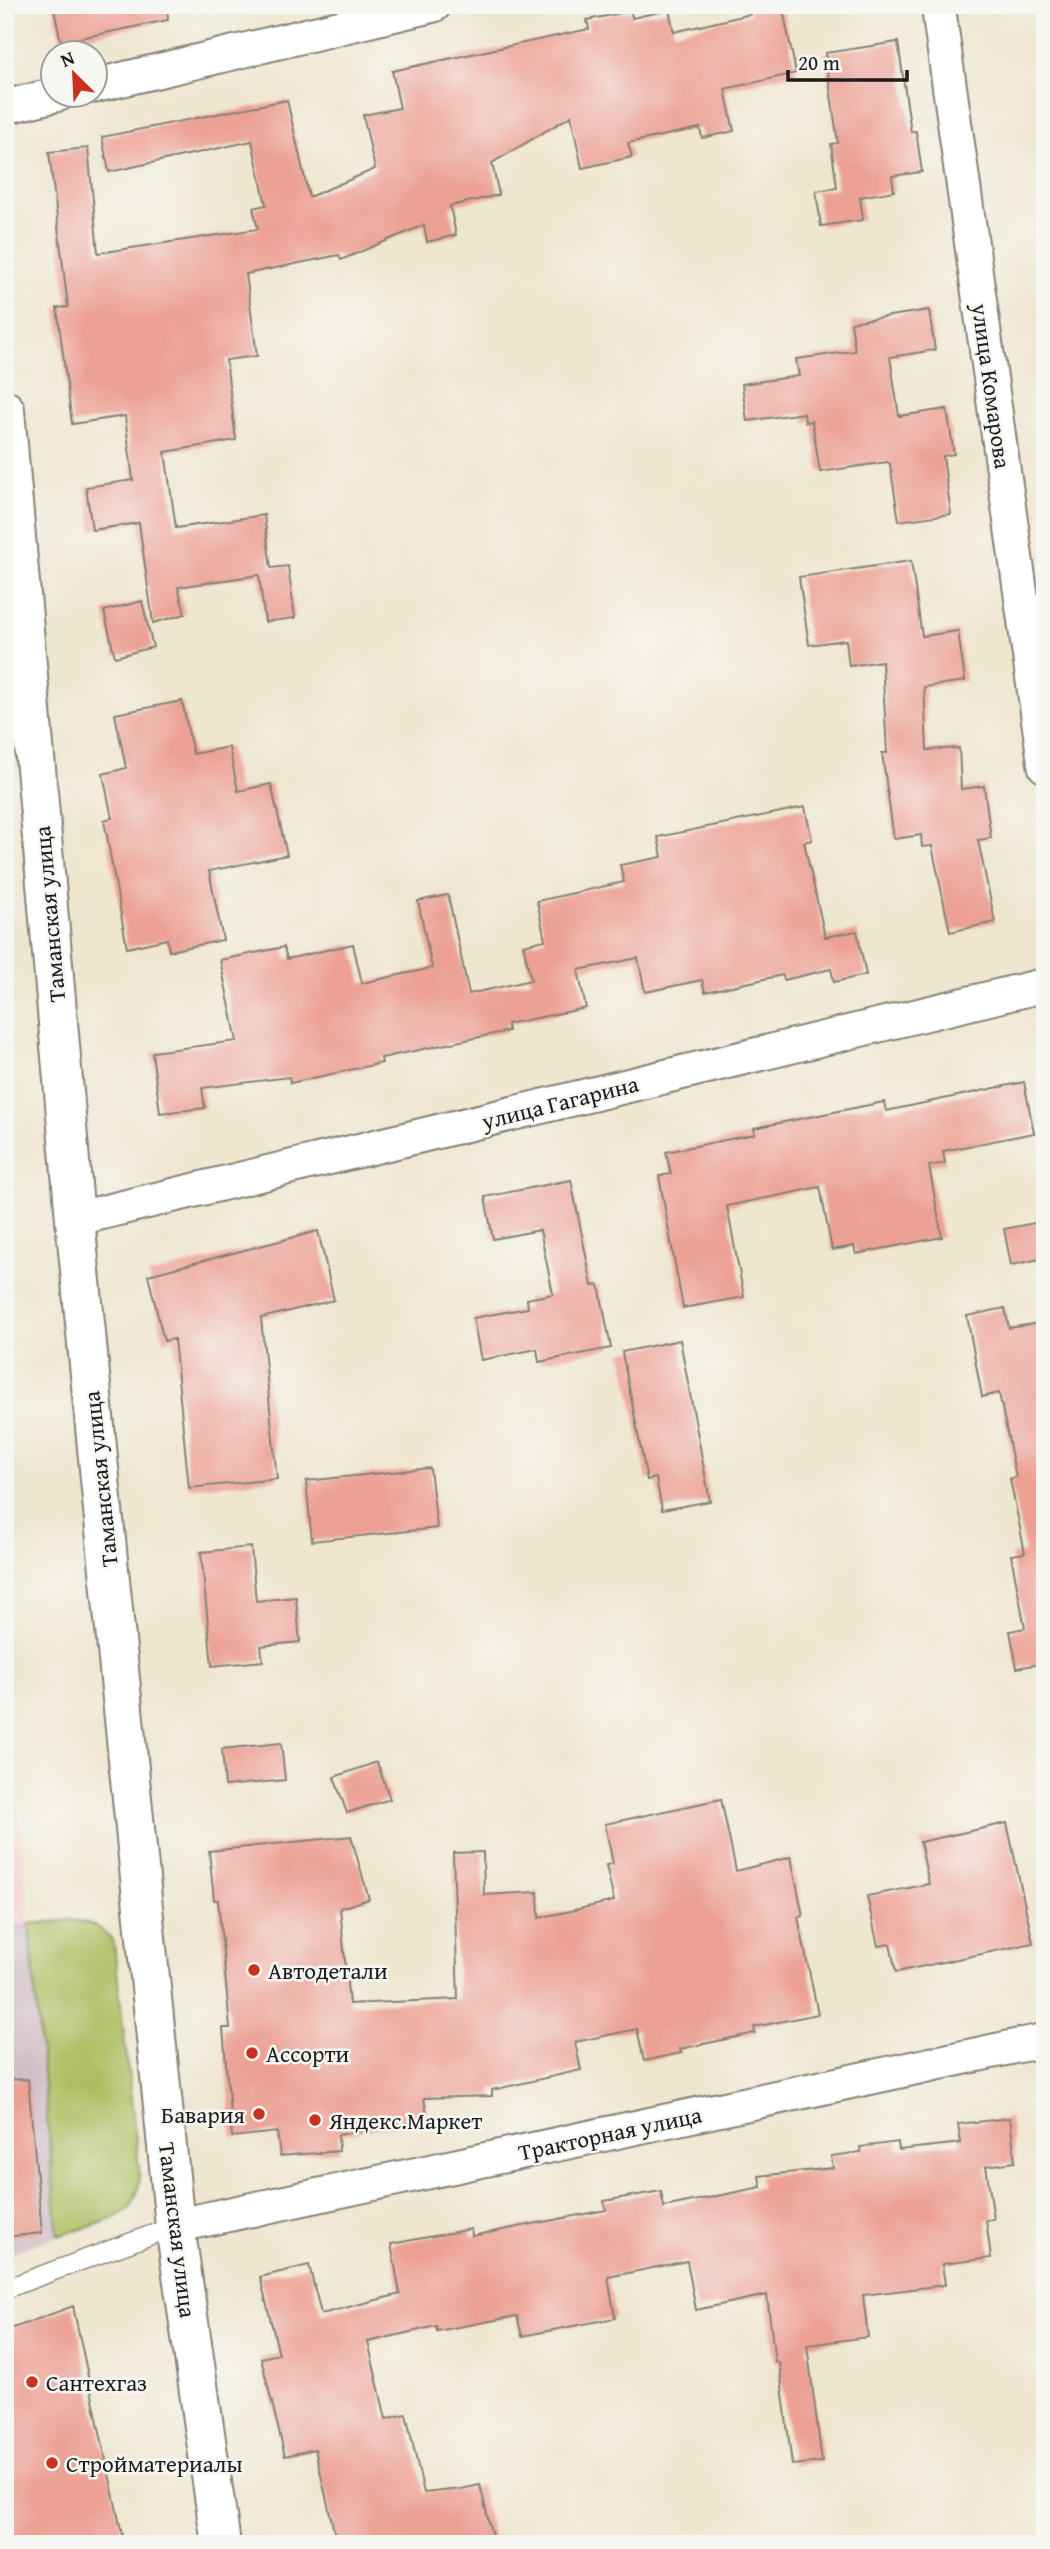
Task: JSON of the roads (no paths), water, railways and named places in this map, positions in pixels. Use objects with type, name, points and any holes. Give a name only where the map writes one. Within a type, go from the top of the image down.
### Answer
[{"type":"street","points":[[108,83],[434,5]]},
{"type":"street","name":"улица Комарова","points":[[938,5],[1045,766]]},
{"type":"street","points":[[5,107],[38,99]]},
{"type":"street","name":"Таманская улица","points":[[5,410],[75,1219],[175,2226],[221,2544]]},
{"type":"street","name":"улица Гагарина","points":[[75,1219],[1045,985]]},
{"type":"street","name":"Тракторная улица","points":[[175,2226],[1045,2040]]},
{"type":"lane","points":[[5,2289],[175,2226]]},
{"type":"place","name":"Автодетали","points":[[254,1970]]},
{"type":"place","name":"Ассорти","points":[[252,2053]]},
{"type":"place","name":"Бавария","points":[[259,2114]]},
{"type":"place","name":"Яндекс.Маркет","points":[[315,2120]]},
{"type":"place","name":"Сантехгаз","points":[[32,2382]]},
{"type":"place","name":"Стройматериалы","points":[[52,2463]]}]
